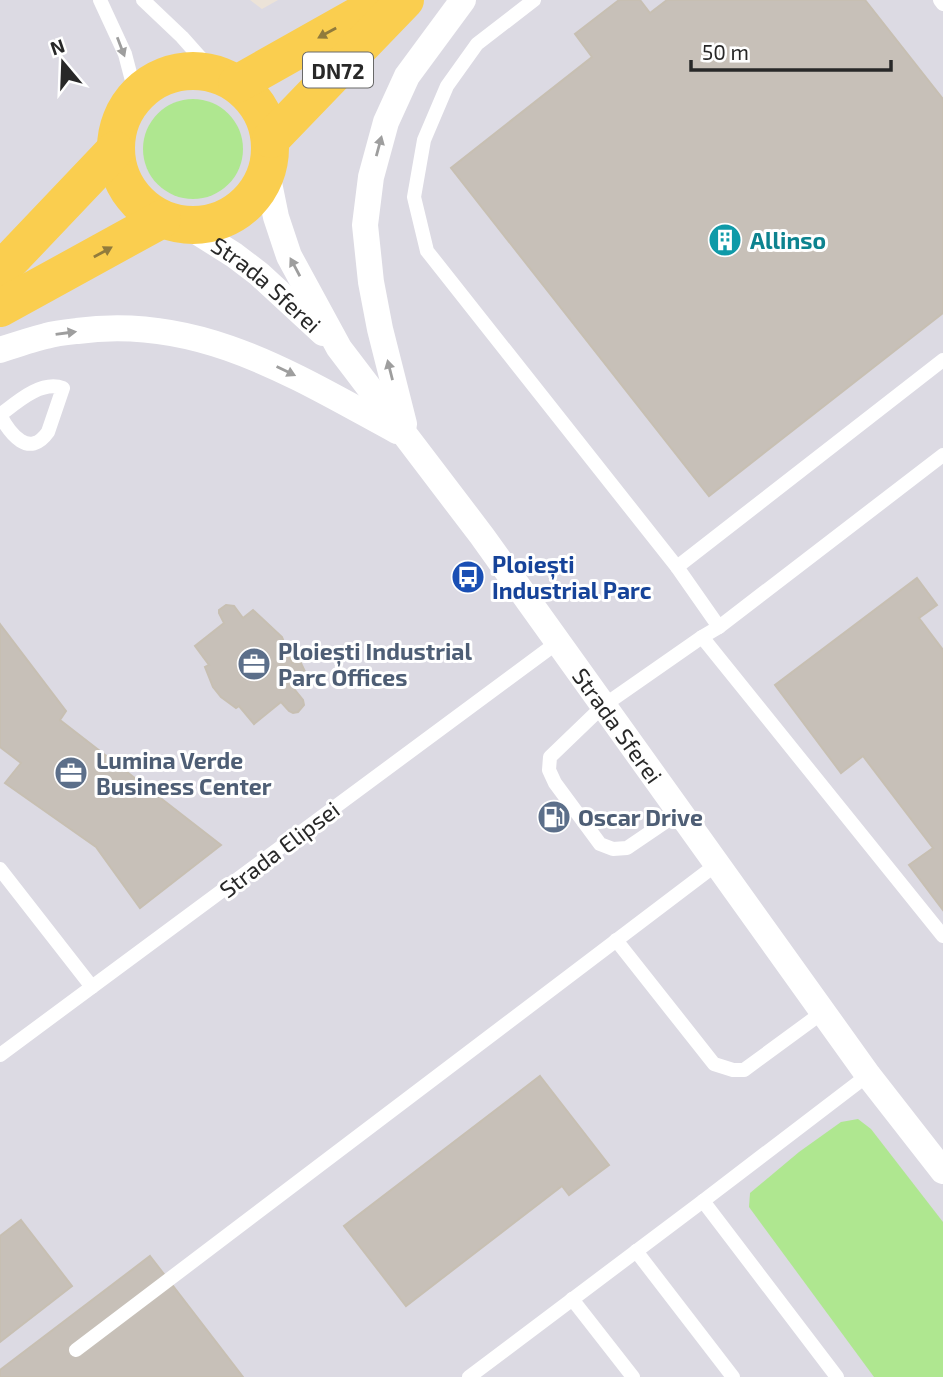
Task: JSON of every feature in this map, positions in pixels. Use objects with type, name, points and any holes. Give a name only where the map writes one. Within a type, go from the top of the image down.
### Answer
[{"type":"main road","name":"DN72","points":[[225,78],[386,0]]},
{"type":"main road","name":"DN72","points":[[269,156],[405,0]]},
{"type":"main road","points":[[193,71],[225,78],[254,99],[265,118],[269,156],[255,195],[236,213],[213,224],[174,223],[143,207],[129,191],[119,172],[116,150],[118,131],[125,112],[136,96],[152,82],[172,74],[193,71]]},
{"type":"main road","points":[[0,271],[116,150]]},
{"type":"main road","points":[[0,308],[174,223]]},
{"type":"street","points":[[407,436],[371,282],[365,225],[371,177],[386,122],[407,76],[463,0]]},
{"type":"street","name":"Strada Sferei","points":[[269,156],[276,217],[289,257],[339,348],[482,536],[868,1074],[943,1171]]},
{"type":"street","name":"Strada Sferei","points":[[174,223],[234,255],[259,274],[339,348]]},
{"type":"street","points":[[0,350],[47,335],[102,328],[160,330],[218,343],[283,369],[407,436]]},
{"type":"lane","points":[[100,0],[125,54],[136,96]]},
{"type":"lane","points":[[143,0],[225,78]]},
{"type":"lane","points":[[534,0],[477,44],[447,86],[424,140],[414,197],[427,251],[677,567],[719,627]]},
{"type":"lane","points":[[677,567],[943,360]]},
{"type":"lane","points":[[54,384],[63,388],[48,432],[38,441],[21,442],[11,433],[0,415],[22,398],[40,390],[54,384]]},
{"type":"lane","points":[[680,812],[627,848],[612,849],[600,844],[555,783],[550,770],[550,757],[603,706],[719,627],[943,455]]},
{"type":"lane","points":[[702,637],[943,936]]},
{"type":"lane","name":"Strada Elipsei","points":[[0,1055],[558,642]]},
{"type":"lane","points":[[76,1350],[717,864]]},
{"type":"lane","points":[[0,869],[92,987]]},
{"type":"lane","points":[[616,940],[714,1064],[733,1070],[744,1070],[823,1012]]},
{"type":"lane","points":[[469,1377],[868,1074]]},
{"type":"lane","points":[[703,1201],[837,1377]]},
{"type":"lane","points":[[636,1251],[733,1377]]},
{"type":"lane","points":[[572,1299],[633,1377]]},
{"type":"shaded area","points":[[0,0],[250,0],[262,9],[278,0],[943,0],[943,1377],[0,1377]]},
{"type":"green space","points":[[193,99],[221,107],[235,121],[243,149],[235,177],[221,191],[193,199],[165,191],[151,177],[143,149],[151,121],[165,107]]},
{"type":"green space","points":[[858,1119],[871,1129],[943,1222],[943,1377],[874,1377],[749,1207],[750,1193],[799,1152],[841,1122]]},
{"type":"building","name":"Allinso","points":[[619,0],[640,0],[650,13],[667,0],[865,0],[943,99],[943,313],[709,496],[451,168],[592,57],[575,34]]},
{"type":"building","points":[[917,578],[937,605],[919,618],[943,650],[943,910],[909,865],[933,848],[863,756],[841,773],[775,685]]},
{"type":"building","name":"Ploiești Industrial Parc Offices","points":[[226,605],[234,606],[243,618],[253,610],[282,637],[292,663],[299,659],[308,678],[294,689],[304,705],[298,712],[289,711],[281,702],[254,724],[239,706],[236,708],[213,687],[205,667],[209,665],[195,646],[224,623],[219,610]]},
{"type":"building","name":"Lumina Verde Business Center","points":[[0,624],[66,711],[60,720],[221,845],[140,908],[96,847],[5,783],[21,763],[0,747]]},
{"type":"building","points":[[540,1076],[609,1165],[569,1195],[562,1186],[406,1306],[344,1226]]},
{"type":"building","points":[[21,1220],[72,1286],[0,1342],[0,1236]]},
{"type":"building","points":[[150,1256],[243,1377],[0,1377],[0,1370]]},
{"type":"place","name":"Allinso","points":[[725,240]]},
{"type":"place","name":"Ploiești Industrial Parc","points":[[468,577]]},
{"type":"place","name":"Ploiești Industrial Parc Offices","points":[[254,664]]},
{"type":"place","name":"Lumina Verde Business Center","points":[[71,773]]},
{"type":"place","name":"Oscar Drive","points":[[554,817]]}]
